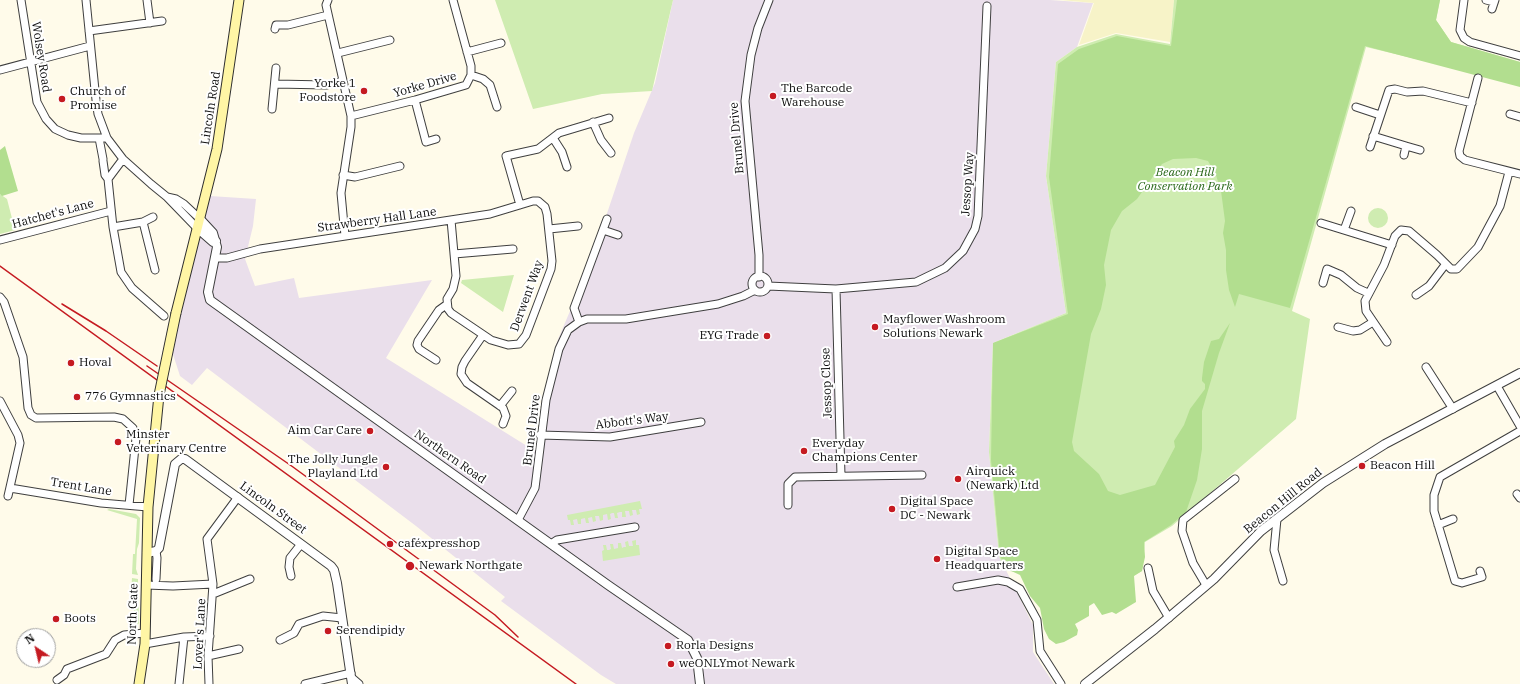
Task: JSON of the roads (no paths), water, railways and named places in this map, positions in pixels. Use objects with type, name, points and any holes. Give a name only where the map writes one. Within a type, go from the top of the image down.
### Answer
[{"type":"main road","name":"Lincoln Road","points":[[151,552],[148,507],[159,395],[176,313],[217,149],[239,0]]},
{"type":"main road","name":"North Gate","points":[[139,684],[145,644],[146,585],[151,552]]},
{"type":"street","name":"Wolsey Road","points":[[21,0],[36,102],[46,119],[55,129],[81,138],[103,138]]},
{"type":"street","points":[[86,0],[98,114],[103,138],[123,159],[167,197],[197,228],[213,242],[216,241]]},
{"type":"street","points":[[147,0],[150,23]]},
{"type":"street","points":[[328,0],[326,5],[351,116],[351,128],[340,193],[345,236]]},
{"type":"street","name":"Yorke Drive","points":[[351,116],[415,100],[466,85],[472,75],[453,0]]},
{"type":"street","name":"Brunel Drive","points":[[759,277],[759,255],[745,101],[753,48],[769,0]]},
{"type":"street","points":[[1464,0],[1460,30],[1464,38],[1470,42],[1520,56]]},
{"type":"street","points":[[1486,0],[1494,4]]},
{"type":"street","name":"Jessop Way","points":[[768,286],[836,289],[906,283],[920,280],[935,274],[952,263],[969,242],[975,229],[980,203],[987,6]]},
{"type":"street","points":[[275,29],[276,25],[288,25],[328,15]]},
{"type":"street","points":[[89,31],[162,21]]},
{"type":"street","points":[[338,53],[390,40]]},
{"type":"street","points":[[467,52],[501,43]]},
{"type":"street","points":[[0,70],[90,46]]},
{"type":"street","points":[[272,109],[276,68]]},
{"type":"street","points":[[472,75],[482,79],[490,85],[497,107]]},
{"type":"street","points":[[1478,78],[1459,151],[1460,156],[1465,160],[1520,174]]},
{"type":"street","points":[[274,84],[327,85],[343,81]]},
{"type":"street","points":[[1370,147],[1389,90],[1395,89],[1407,92],[1423,91],[1472,104]]},
{"type":"street","points":[[415,100],[426,142],[436,139]]},
{"type":"street","points":[[1356,107],[1380,115]]},
{"type":"street","points":[[1510,114],[1520,117]]},
{"type":"street","points":[[520,205],[506,156],[538,148],[560,133],[609,118]]},
{"type":"street","points":[[593,122],[601,140],[611,153]]},
{"type":"street","points":[[1373,136],[1420,150]]},
{"type":"street","name":"Hatchet's Lane","points":[[103,138],[105,175],[108,179],[113,227],[121,272],[132,288],[164,316]]},
{"type":"street","points":[[553,138],[562,152],[567,167]]},
{"type":"street","points":[[1404,155],[1406,146]]},
{"type":"street","points":[[108,179],[123,159]]},
{"type":"street","points":[[343,174],[355,177],[400,166]]},
{"type":"street","points":[[1387,342],[1366,311],[1365,301],[1368,293],[1380,275],[1395,236],[1401,230],[1408,231],[1437,254],[1450,269],[1457,269],[1478,247],[1500,206],[1509,172]]},
{"type":"street","points":[[167,197],[176,199],[200,219],[213,233],[216,241]]},
{"type":"street","name":"Strawberry Hall Lane","points":[[216,258],[227,258],[260,249],[490,214],[533,201],[542,203]]},
{"type":"street","name":"Derwent Way","points":[[446,305],[451,313],[483,335],[508,346],[519,344],[524,338],[551,269],[547,214],[542,203]]},
{"type":"street","name":"Hatchet's Lane","points":[[0,240],[111,211]]},
{"type":"street","points":[[1344,230],[1351,211]]},
{"type":"street","points":[[113,227],[143,222],[153,217]]},
{"type":"street","points":[[608,219],[574,308],[575,315],[579,322],[592,318],[626,319],[718,304],[743,296],[755,290],[763,292],[768,286],[767,280],[759,277],[753,281],[755,290]]},
{"type":"street","points":[[436,360],[417,345],[418,341],[439,310],[446,305],[447,299],[453,289],[456,276],[451,220]]},
{"type":"street","points":[[143,222],[155,270]]},
{"type":"street","points":[[1321,223],[1392,245]]},
{"type":"street","points":[[549,229],[578,226]]},
{"type":"street","points":[[603,230],[618,235]]},
{"type":"street","name":"Northern Road","points":[[216,241],[216,258],[208,292],[210,300],[215,305],[688,640],[697,658],[700,684]]},
{"type":"street","points":[[454,254],[513,249]]},
{"type":"street","points":[[1416,294],[1427,291],[1445,264]]},
{"type":"street","points":[[1323,283],[1328,266],[1357,288],[1368,293]]},
{"type":"street","name":"Jessop Close","points":[[836,289],[841,476]]},
{"type":"street","points":[[0,297],[4,302],[23,357],[28,408],[31,415],[36,418],[110,417],[124,419],[133,428],[136,438],[129,505]]},
{"type":"street","name":"Brunel Drive","points":[[518,520],[535,488],[540,435],[548,388],[563,338],[568,330],[579,322]]},
{"type":"street","points":[[1338,327],[1348,330],[1360,330],[1373,322]]},
{"type":"street","points":[[1347,338],[1348,330]]},
{"type":"street","points":[[483,335],[464,361],[461,374],[467,383],[504,410],[506,416],[503,424]]},
{"type":"street","points":[[1426,367],[1453,409]]},
{"type":"street","name":"Beacon Hill Road","points":[[1085,684],[1169,618],[1206,585],[1261,531],[1352,463],[1385,444],[1520,374]]},
{"type":"street","points":[[1497,386],[1520,426]]},
{"type":"street","points":[[500,406],[512,391]]},
{"type":"street","points":[[0,401],[18,434],[20,443],[8,496]]},
{"type":"street","name":"Abbott's Way","points":[[540,435],[610,437],[702,422]]},
{"type":"street","points":[[1482,577],[1462,583],[1455,581],[1434,511],[1434,495],[1440,477],[1520,431]]},
{"type":"street","name":"North Gate","points":[[156,578],[157,558],[151,552],[159,548],[176,464],[181,459],[185,459]]},
{"type":"street","name":"Lincoln Street","points":[[185,459],[331,566],[334,570],[337,584],[352,679]]},
{"type":"street","points":[[788,505],[788,484],[796,477],[922,475]]},
{"type":"street","points":[[1206,585],[1193,563],[1182,531],[1183,520],[1235,479]]},
{"type":"street","name":"Trent Lane","points":[[10,488],[101,503],[148,507]]},
{"type":"street","name":"Lover's Lane","points":[[209,684],[208,656],[213,584],[206,539],[238,497]]},
{"type":"street","points":[[1277,519],[1274,550],[1283,580]]},
{"type":"street","points":[[1438,525],[1453,519]]},
{"type":"street","points":[[551,544],[557,540],[635,527]]},
{"type":"street","points":[[292,576],[289,567],[290,558],[301,544]]},
{"type":"street","points":[[1148,568],[1153,591],[1169,618]]},
{"type":"street","points":[[213,594],[247,579]]},
{"type":"street","points":[[957,587],[998,580],[1008,582],[1020,589],[1038,620],[1040,651],[1062,684]]},
{"type":"street","points":[[146,585],[173,586],[213,584]]},
{"type":"street","points":[[280,640],[294,633],[299,624],[323,616],[342,618]]},
{"type":"street","points":[[57,680],[64,675],[67,669],[106,654],[115,640],[124,635],[145,633]]},
{"type":"street","points":[[145,644],[184,637],[210,636]]},
{"type":"street","points":[[179,684],[184,637]]},
{"type":"street","points":[[208,656],[239,649]]},
{"type":"street","points":[[305,684],[352,679],[359,684]]},
{"type":"railway","points":[[0,266],[576,684]]},
{"type":"railway","points":[[62,304],[106,331],[157,366]]},
{"type":"railway","points":[[147,366],[293,467],[495,615],[518,637]]},
{"type":"place","name":"Yorke 1 Foodstore","points":[[364,91]]},
{"type":"place","name":"The Barcode Warehouse","points":[[773,96]]},
{"type":"place","name":"Church of Promise","points":[[62,99]]},
{"type":"place","name":"Mayflower Washroom Solutions Newark","points":[[875,327]]},
{"type":"place","name":"EYG Trade","points":[[767,336]]},
{"type":"place","name":"Hoval","points":[[71,363]]},
{"type":"place","name":"776 Gymnastics","points":[[77,397]]},
{"type":"place","name":"Aim Car Care","points":[[370,431]]},
{"type":"place","name":"Minster Veterinary Centre","points":[[118,442]]},
{"type":"place","name":"Everyday Champions Center","points":[[804,451]]},
{"type":"place","name":"Beacon Hill","points":[[1362,466]]},
{"type":"place","name":"The Jolly Jungle Playland Ltd","points":[[386,467]]},
{"type":"place","name":"Airquick (Newark) Ltd","points":[[958,479]]},
{"type":"place","name":"Digital Space DC - Newark","points":[[892,509]]},
{"type":"place","name":"caféxpresshop","points":[[390,544]]},
{"type":"place","name":"Digital Space Headquarters","points":[[937,559]]},
{"type":"place","name":"Newark Northgate","points":[[410,566]]},
{"type":"place","name":"Boots","points":[[56,619]]},
{"type":"place","name":"Serendipidy","points":[[328,631]]},
{"type":"place","name":"Rorla Designs","points":[[668,646]]},
{"type":"place","name":"weONLYmot Newark","points":[[671,664]]},
{"type":"park label","name":"Beacon Hill Conservation Park","points":[[1185,180]]}]
